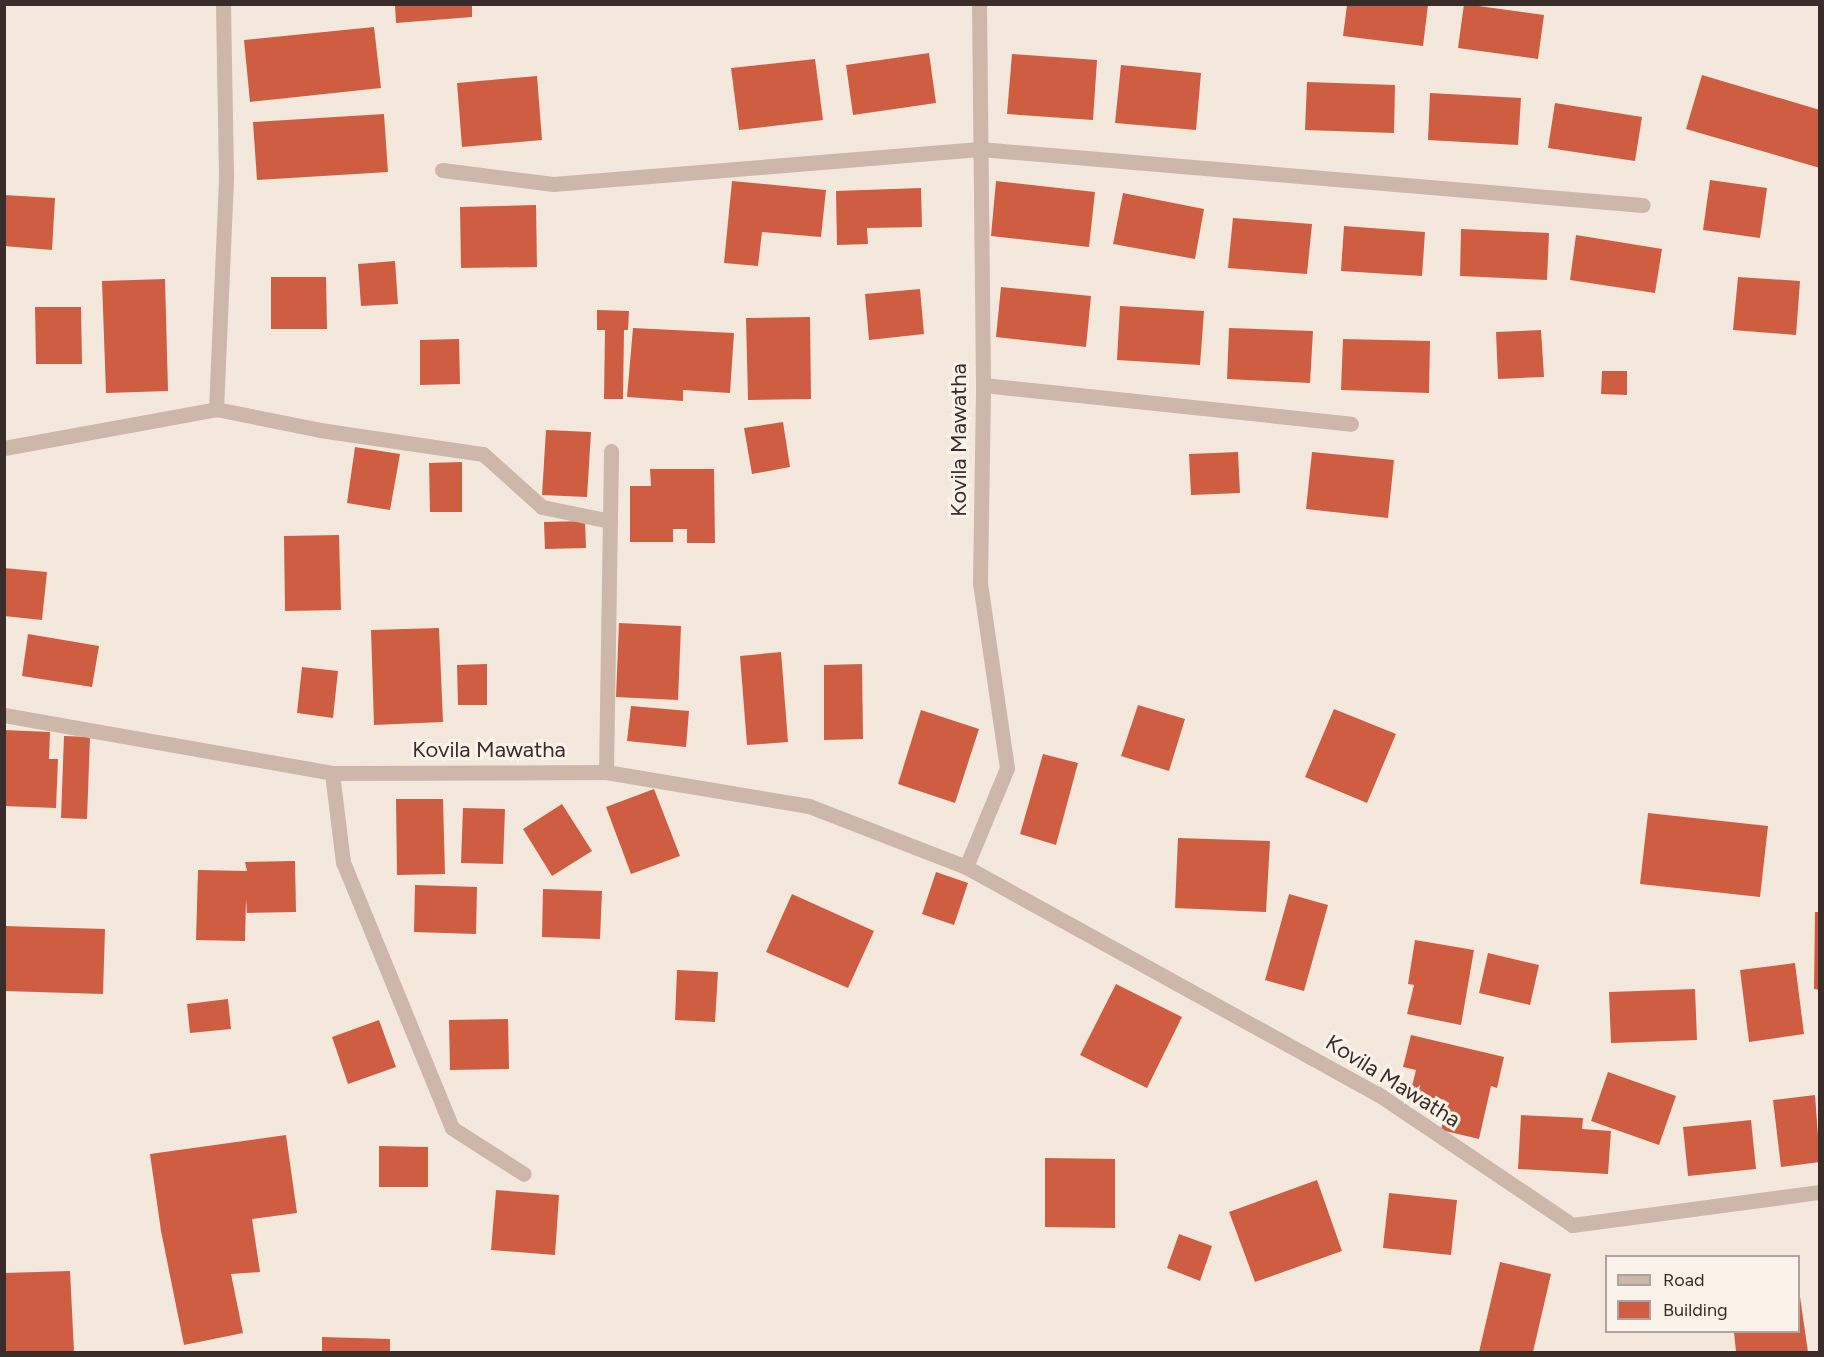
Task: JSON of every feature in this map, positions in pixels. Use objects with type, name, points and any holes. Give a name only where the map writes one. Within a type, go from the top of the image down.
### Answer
[{"type":"street","points":[[216,409],[225,176],[223,4]]},
{"type":"street","name":"Kovila Mawatha","points":[[966,867],[1007,768],[980,582],[983,385],[979,4]]},
{"type":"street","points":[[442,171],[553,184],[980,149],[1643,205]]},
{"type":"street","points":[[983,385],[1351,424]]},
{"type":"street","points":[[4,448],[216,409],[320,430],[483,454],[542,507],[610,521]]},
{"type":"street","points":[[606,772],[611,451]]},
{"type":"street","name":"Kovila Mawatha","points":[[4,715],[332,773],[606,772],[809,806],[966,867],[1378,1094],[1572,1225],[1820,1192]]},
{"type":"street","points":[[332,773],[343,862],[452,1128],[524,1174]]},
{"type":"building","points":[[1464,4],[1544,15],[1538,59],[1458,48]]},
{"type":"building","points":[[395,5],[472,5],[472,17],[396,23]]},
{"type":"building","points":[[1347,5],[1428,5],[1423,46],[1343,36]]},
{"type":"building","points":[[374,27],[381,88],[250,102],[244,40]]},
{"type":"building","points":[[929,53],[936,103],[853,115],[846,65]]},
{"type":"building","points":[[1012,54],[1097,60],[1093,120],[1007,114]]},
{"type":"building","points":[[815,59],[823,120],[739,130],[731,68]]},
{"type":"building","points":[[1121,65],[1201,73],[1196,130],[1115,123]]},
{"type":"building","points":[[1702,75],[1820,110],[1820,168],[1686,129]]},
{"type":"building","points":[[537,76],[542,140],[462,147],[457,83]]},
{"type":"building","points":[[1307,82],[1395,85],[1394,133],[1305,130]]},
{"type":"building","points":[[1430,93],[1521,98],[1518,145],[1428,140]]},
{"type":"building","points":[[1555,103],[1642,117],[1635,161],[1548,148]]},
{"type":"building","points":[[384,114],[388,172],[257,180],[253,122]]},
{"type":"building","points":[[1710,180],[1767,188],[1760,238],[1703,230]]},
{"type":"building","points":[[732,181],[826,190],[821,237],[762,232],[758,266],[724,263]]},
{"type":"building","points":[[996,181],[1095,192],[1089,247],[991,236]]},
{"type":"building","points":[[921,188],[922,227],[867,228],[868,244],[837,245],[836,191]]},
{"type":"building","points":[[1123,193],[1204,209],[1195,259],[1113,244]]},
{"type":"building","points":[[4,195],[55,198],[52,250],[4,246]]},
{"type":"building","points":[[536,205],[537,267],[461,268],[460,207]]},
{"type":"building","points":[[1233,218],[1312,224],[1307,274],[1228,268]]},
{"type":"building","points":[[1344,226],[1425,232],[1422,276],[1341,271]]},
{"type":"building","points":[[1461,229],[1549,233],[1547,280],[1460,276]]},
{"type":"building","points":[[1576,235],[1662,249],[1655,293],[1570,280]]},
{"type":"building","points":[[395,261],[398,304],[361,306],[358,264]]},
{"type":"building","points":[[271,277],[326,277],[327,329],[271,329]]},
{"type":"building","points":[[1738,277],[1800,281],[1796,335],[1733,330]]},
{"type":"building","points":[[165,279],[168,391],[106,393],[102,281]]},
{"type":"building","points":[[1001,287],[1091,296],[1086,347],[996,337]]},
{"type":"building","points":[[920,289],[924,334],[869,340],[865,294]]},
{"type":"building","points":[[1120,306],[1204,311],[1200,365],[1117,360]]},
{"type":"building","points":[[35,307],[81,307],[82,364],[36,364]]},
{"type":"building","points":[[597,310],[629,311],[628,330],[624,330],[623,399],[604,399],[605,330],[597,330]]},
{"type":"building","points":[[810,317],[811,399],[748,400],[746,318]]},
{"type":"building","points":[[633,328],[734,333],[730,393],[683,390],[683,401],[627,397]]},
{"type":"building","points":[[1229,328],[1313,331],[1310,383],[1227,379]]},
{"type":"building","points":[[1541,330],[1544,377],[1498,379],[1496,332]]},
{"type":"building","points":[[459,339],[460,384],[420,385],[420,340]]},
{"type":"building","points":[[1343,339],[1430,341],[1429,393],[1341,390]]},
{"type":"building","points":[[1602,371],[1627,371],[1627,395],[1601,394]]},
{"type":"building","points":[[783,422],[790,467],[752,474],[744,428]]},
{"type":"building","points":[[546,430],[591,432],[587,497],[542,495]]},
{"type":"building","points":[[355,447],[400,454],[390,510],[347,503]]},
{"type":"building","points":[[1238,452],[1240,493],[1191,495],[1189,454]]},
{"type":"building","points":[[1312,452],[1394,460],[1388,518],[1306,509]]},
{"type":"building","points":[[462,462],[462,512],[430,512],[429,463]]},
{"type":"building","points":[[650,469],[714,469],[715,543],[687,543],[687,529],[673,529],[673,542],[630,542],[630,486],[651,486]]},
{"type":"building","points":[[585,521],[586,548],[545,549],[544,522]]},
{"type":"building","points":[[339,535],[341,610],[285,611],[284,536]]},
{"type":"building","points":[[4,568],[47,572],[42,620],[4,616]]},
{"type":"building","points":[[619,623],[681,626],[678,700],[616,697]]},
{"type":"building","points":[[439,628],[443,722],[374,725],[371,630]]},
{"type":"building","points":[[28,634],[99,646],[92,687],[22,676]]},
{"type":"building","points":[[781,652],[788,742],[747,745],[740,656]]},
{"type":"building","points":[[487,664],[487,705],[458,705],[457,665]]},
{"type":"building","points":[[862,664],[863,739],[824,740],[824,665]]},
{"type":"building","points":[[302,667],[338,671],[333,718],[297,713]]},
{"type":"building","points":[[1138,705],[1185,719],[1169,771],[1121,756]]},
{"type":"building","points":[[631,706],[689,711],[686,747],[627,741]]},
{"type":"building","points":[[1334,709],[1396,734],[1367,803],[1305,777]]},
{"type":"building","points":[[921,710],[979,729],[955,803],[898,784]]},
{"type":"building","points":[[4,730],[50,732],[49,759],[58,759],[56,808],[4,806]]},
{"type":"building","points":[[64,736],[90,737],[87,819],[61,818]]},
{"type":"building","points":[[1043,754],[1078,763],[1056,845],[1020,834]]},
{"type":"building","points":[[654,789],[680,856],[631,874],[606,807]]},
{"type":"building","points":[[396,799],[443,799],[445,874],[397,875]]},
{"type":"building","points":[[562,804],[592,851],[552,876],[523,829]]},
{"type":"building","points":[[463,808],[505,809],[503,864],[461,863]]},
{"type":"building","points":[[1648,813],[1768,826],[1760,897],[1640,884]]},
{"type":"building","points":[[1178,838],[1270,841],[1266,912],[1175,908]]},
{"type":"building","points":[[295,861],[296,912],[247,913],[246,899],[245,941],[196,940],[198,870],[247,871],[245,862]]},
{"type":"building","points":[[936,872],[968,883],[954,925],[922,914]]},
{"type":"building","points":[[415,885],[477,887],[476,934],[414,932]]},
{"type":"building","points":[[543,889],[602,891],[600,939],[542,937]]},
{"type":"building","points":[[792,894],[874,931],[848,988],[766,952]]},
{"type":"building","points":[[1289,894],[1328,905],[1304,991],[1265,980]]},
{"type":"building","points":[[1815,912],[1820,912],[1820,990],[1814,989]]},
{"type":"building","points":[[4,926],[105,929],[103,994],[4,991]]},
{"type":"building","points":[[1415,940],[1474,950],[1461,1025],[1407,1014],[1414,985],[1408,984]]},
{"type":"building","points":[[1488,953],[1539,965],[1530,1005],[1479,993]]},
{"type":"building","points":[[1795,963],[1804,1034],[1749,1042],[1740,970]]},
{"type":"building","points":[[677,970],[718,972],[715,1022],[675,1020]]},
{"type":"building","points":[[1116,984],[1182,1017],[1147,1088],[1080,1055]]},
{"type":"building","points":[[1695,989],[1697,1040],[1611,1043],[1609,992]]},
{"type":"building","points":[[228,999],[231,1029],[190,1033],[187,1004]]},
{"type":"building","points":[[508,1019],[509,1069],[450,1070],[449,1020]]},
{"type":"building","points":[[379,1020],[396,1067],[348,1084],[332,1037]]},
{"type":"building","points":[[1411,1035],[1504,1057],[1497,1088],[1491,1086],[1479,1139],[1441,1130],[1445,1112],[1408,1102],[1416,1070],[1403,1067]]},
{"type":"building","points":[[1608,1072],[1676,1096],[1659,1145],[1591,1121]]},
{"type":"building","points":[[1815,1095],[1820,1162],[1781,1167],[1773,1100]]},
{"type":"building","points":[[1521,1115],[1583,1118],[1582,1129],[1611,1131],[1608,1174],[1518,1169]]},
{"type":"building","points":[[1751,1120],[1756,1169],[1688,1176],[1683,1127]]},
{"type":"building","points":[[286,1135],[297,1213],[252,1219],[260,1272],[231,1274],[243,1333],[184,1345],[161,1231],[150,1154]]},
{"type":"building","points":[[379,1146],[428,1147],[428,1187],[379,1187]]},
{"type":"building","points":[[1045,1158],[1115,1159],[1115,1228],[1045,1227]]},
{"type":"building","points":[[1317,1180],[1342,1251],[1255,1282],[1229,1212]]},
{"type":"building","points":[[496,1190],[559,1195],[555,1255],[491,1250]]},
{"type":"building","points":[[1389,1193],[1457,1200],[1451,1255],[1383,1248]]},
{"type":"building","points":[[1179,1234],[1212,1246],[1200,1281],[1167,1268]]},
{"type":"building","points":[[1500,1262],[1551,1274],[1533,1352],[1479,1352]]},
{"type":"building","points":[[70,1271],[74,1352],[4,1352],[4,1273]]},
{"type":"building","points":[[1800,1297],[1808,1352],[1736,1352],[1734,1333],[1800,1333]]},
{"type":"building","points":[[322,1337],[390,1339],[390,1352],[322,1352]]}]
